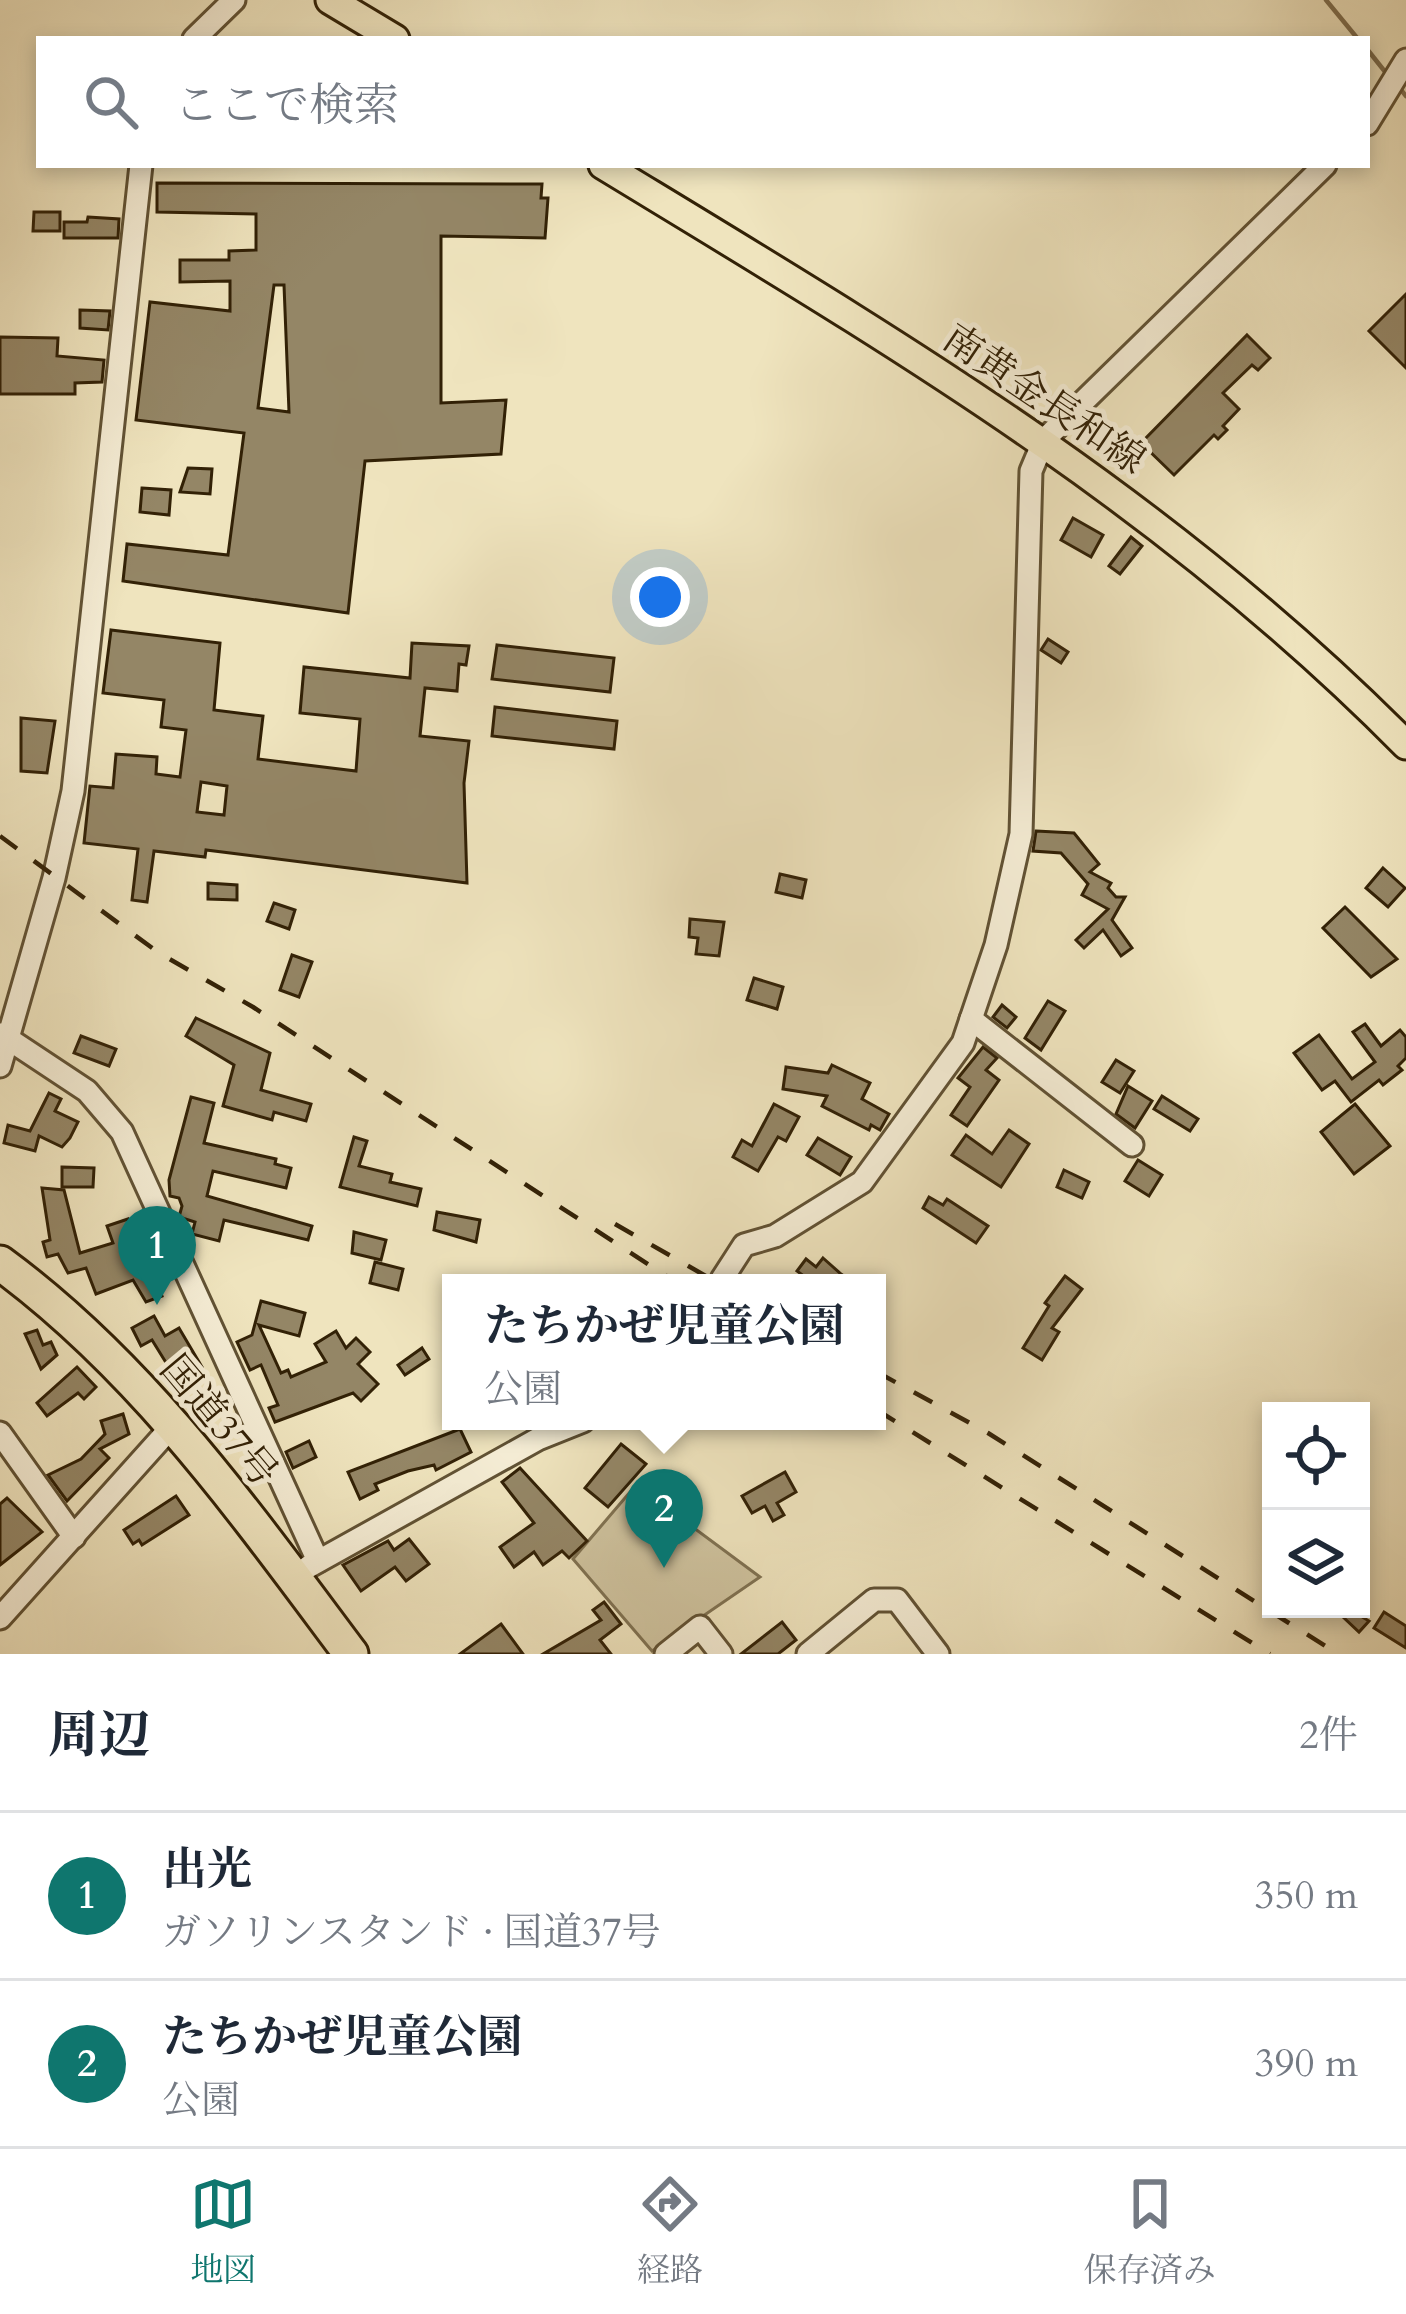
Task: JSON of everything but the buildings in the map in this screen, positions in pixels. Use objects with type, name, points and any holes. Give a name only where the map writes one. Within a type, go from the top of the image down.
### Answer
[{"type":"highway","name":"国道37号","points":[[0,1263],[115,1360],[305,1568],[352,1654]]},
{"type":"main road","points":[[330,0],[390,36]]},
{"type":"main road","name":"南黄金長和線","points":[[608,168],[1044,440],[1207,562],[1323,662],[1406,745]]},
{"type":"street","points":[[197,36],[233,0]]},
{"type":"street","points":[[1370,119],[1406,60]]},
{"type":"street","points":[[0,1066],[4,1036],[73,791],[142,168]]},
{"type":"street","points":[[725,1274],[743,1245],[775,1235],[862,1183],[951,1060],[971,1019],[996,945],[1021,834],[1031,471],[1044,440],[1322,168]]},
{"type":"street","points":[[971,1019],[1132,1145]]},
{"type":"street","points":[[4,1036],[87,1091],[122,1132],[305,1568],[560,1430]]},
{"type":"street","points":[[0,1618],[174,1424]]},
{"type":"street","points":[[0,1433],[74,1538]]},
{"type":"street","points":[[808,1654],[874,1600],[887,1597],[897,1600],[938,1654]]},
{"type":"street","points":[[666,1654],[700,1627],[721,1654]]},
{"type":"shaded area","points":[[636,1485],[760,1577],[652,1651],[573,1559]]},
{"type":"waterway","points":[[1326,0],[1356,36]]},
{"type":"waterway","points":[[1370,53],[1386,73]]},
{"type":"waterway","points":[[1398,86],[1406,96]]},
{"type":"railway","points":[[0,836],[159,953],[253,1007],[663,1274]]},
{"type":"railway","points":[[615,1224],[702,1274]]},
{"type":"railway","points":[[886,1377],[988,1433],[1338,1654]]},
{"type":"railway","points":[[886,1416],[1270,1654]]},
{"type":"place","name":"出光","points":[[157,1305]]},
{"type":"place","name":"たちかぜ児童公園","points":[[664,1568]]}]
